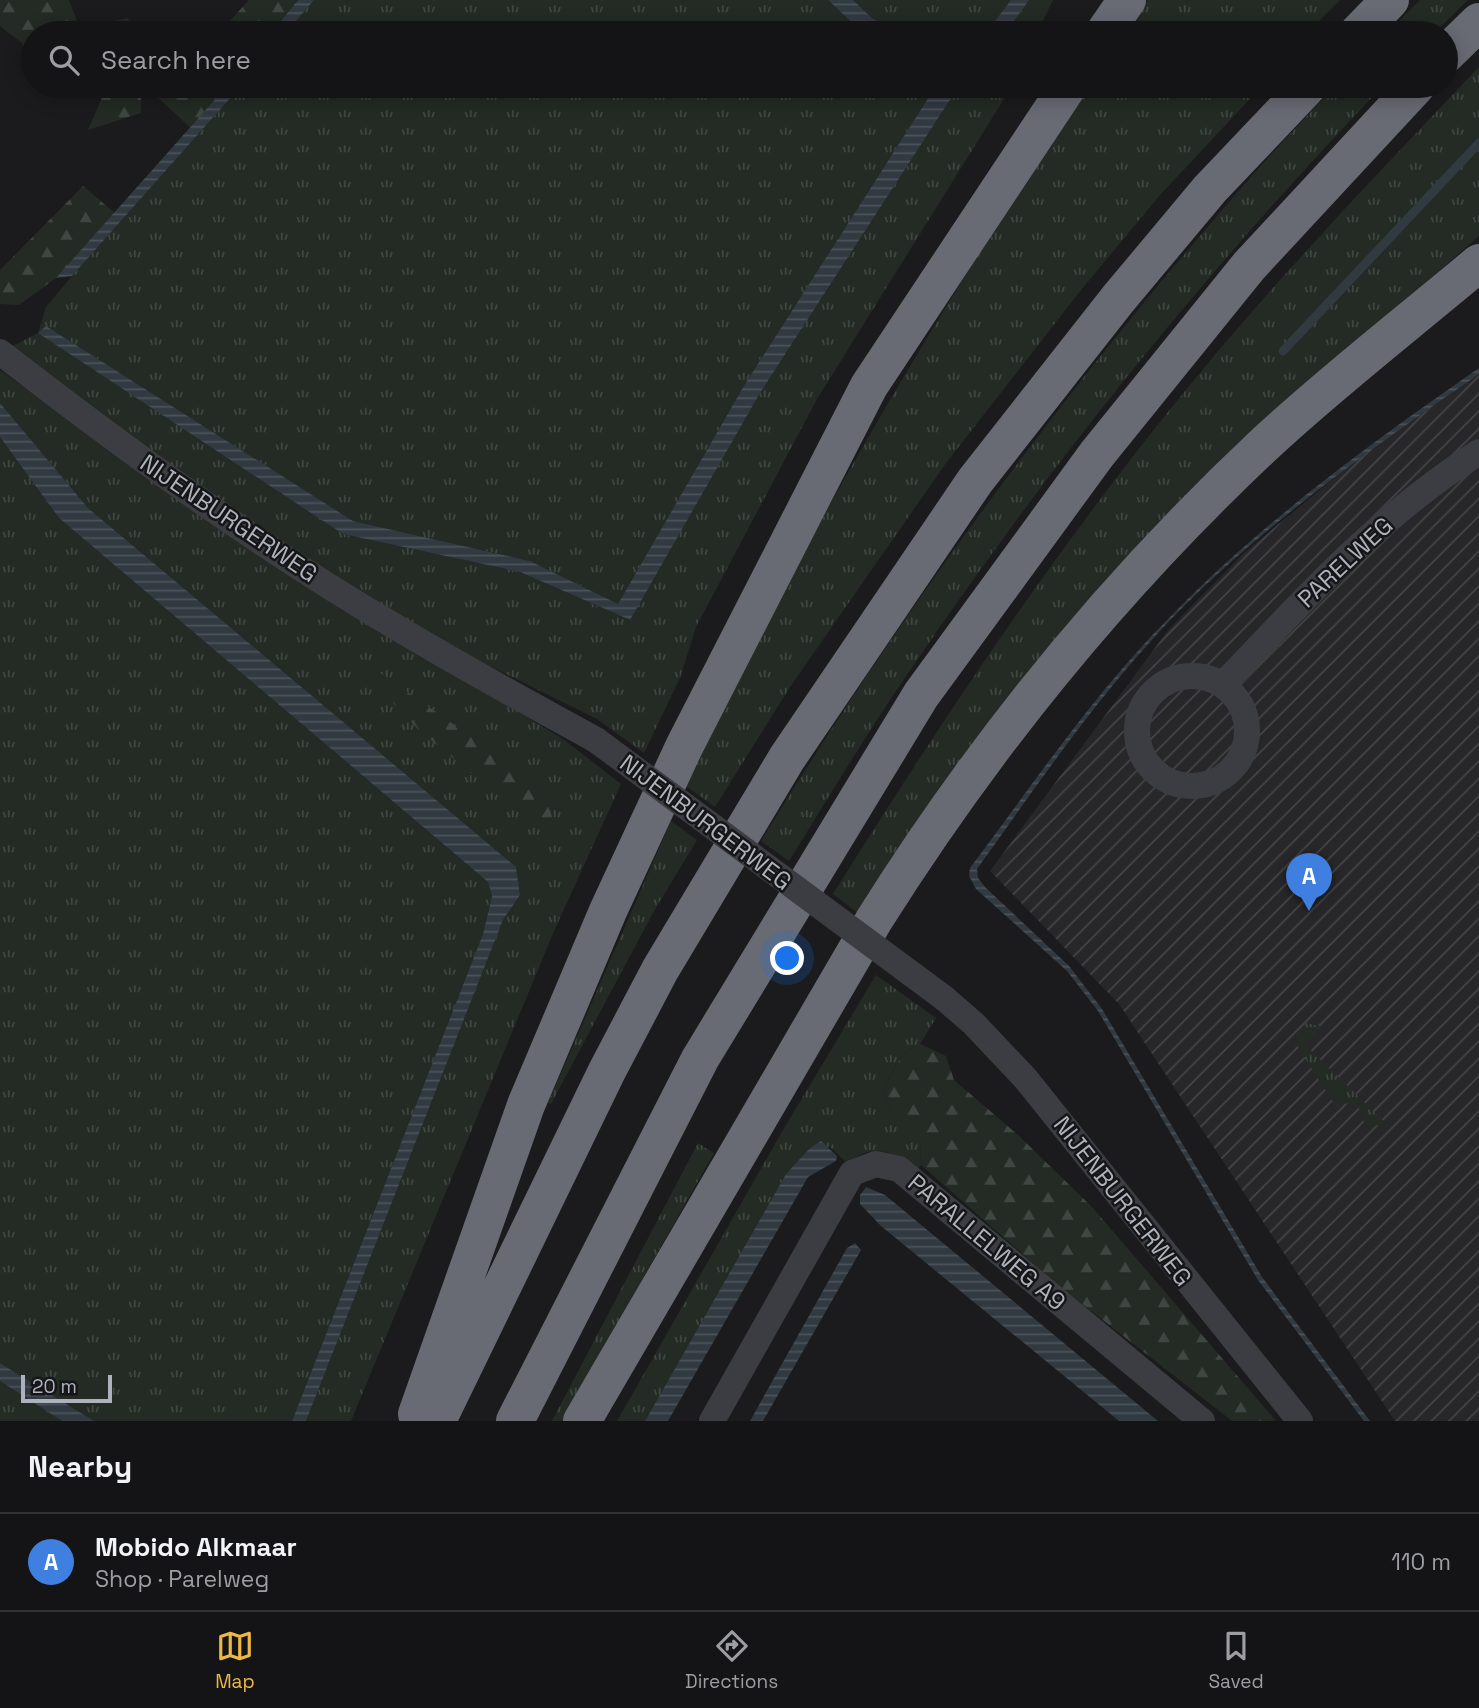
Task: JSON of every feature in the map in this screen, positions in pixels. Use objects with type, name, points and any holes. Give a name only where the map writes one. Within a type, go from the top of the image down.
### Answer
[{"type":"highway","points":[[1112,21],[1127,0]]},
{"type":"highway","points":[[1370,21],[1390,0]]},
{"type":"highway","points":[[1458,42],[1479,22]]},
{"type":"highway","points":[[415,1421],[526,1105],[608,911],[684,747],[869,386],[1060,98]]},
{"type":"highway","points":[[438,1421],[607,1071],[660,970],[787,758],[975,481],[1118,299],[1210,189],[1297,98]]},
{"type":"highway","points":[[515,1421],[701,1059],[921,695],[1097,454],[1249,266],[1405,98]]},
{"type":"highway","points":[[582,1421],[874,920],[913,858],[991,748],[1120,593],[1268,441],[1479,263]]},
{"type":"street","name":"NIJENBURGERWEG","points":[[0,352],[148,465],[330,586],[416,640],[596,740],[944,998],[974,1024],[1025,1078],[1300,1421]]},
{"type":"street","name":"PARELWEG","points":[[1223,685],[1333,569],[1388,521],[1479,452]]},
{"type":"street","points":[[1179,677],[1209,678],[1223,685],[1236,697],[1244,713],[1247,730],[1244,748],[1236,764],[1224,776],[1208,784],[1190,786],[1172,783],[1157,774],[1145,761],[1136,732],[1138,717],[1148,697],[1165,682],[1179,677]]},
{"type":"street","name":"PARALLELWEG A9","points":[[712,1421],[852,1172],[876,1164],[899,1169],[1202,1421]]},
{"type":"shaded area","points":[[298,0],[314,0],[296,21],[281,21]]},
{"type":"shaded area","points":[[828,0],[853,0],[877,21],[850,21]]},
{"type":"shaded area","points":[[1011,0],[1029,0],[1014,21],[995,21]]},
{"type":"shaded area","points":[[216,98],[230,98],[72,276],[56,278]]},
{"type":"shaded area","points":[[928,98],[951,98],[760,393],[630,620],[520,572],[343,534],[38,333],[46,326],[353,521],[530,561],[618,604],[745,384]]},
{"type":"shaded area","points":[[1479,368],[1479,374],[1324,485],[1250,545],[1180,610],[1099,703],[977,869],[978,878],[985,887],[1069,966],[1102,1009],[1262,1277],[1370,1421],[1364,1421],[1258,1280],[1098,1011],[1067,971],[976,889],[969,876],[970,868],[1064,741],[1140,649],[1203,584],[1317,486]]},
{"type":"shaded area","points":[[1479,374],[1479,1421],[1395,1421],[1119,1004],[990,871],[1169,629],[1244,553],[1357,459]]},
{"type":"shaded area","points":[[0,403],[88,508],[516,867],[520,895],[503,920],[306,1421],[292,1421],[483,934],[492,896],[488,882],[59,518],[0,437]]},
{"type":"shaded area","points":[[821,1141],[837,1156],[836,1161],[808,1177],[668,1421],[645,1421],[786,1174],[810,1148]]},
{"type":"shaded area","points":[[866,1187],[885,1195],[1158,1421],[1119,1421],[881,1226],[860,1204],[860,1195]]},
{"type":"shaded area","points":[[855,1243],[861,1250],[763,1421],[750,1421],[847,1248]]},
{"type":"shaded area","points":[[0,1363],[94,1421],[62,1421],[0,1381]]},
{"type":"green space","points":[[0,0],[69,0],[77,21],[21,21],[21,42],[0,26]]},
{"type":"green space","points":[[249,0],[298,0],[281,21],[230,21]]},
{"type":"green space","points":[[314,0],[828,0],[850,21],[296,21]]},
{"type":"green space","points":[[853,0],[1053,0],[1043,21],[877,21]]},
{"type":"green space","points":[[1148,0],[1340,0],[1319,21],[1133,21]]},
{"type":"green space","points":[[1420,0],[1468,0],[1446,21],[1399,21]]},
{"type":"green space","points":[[1479,67],[1479,236],[1400,305],[1140,545],[1066,625],[989,722],[858,913],[833,894],[952,709],[1035,588],[1168,412],[1242,323],[1359,193],[1449,98],[1458,98],[1458,89]]},
{"type":"green space","points":[[102,98],[141,98],[141,113],[88,130]]},
{"type":"green space","points":[[158,98],[217,98],[191,128]]},
{"type":"green space","points":[[230,98],[928,98],[745,384],[618,604],[530,561],[353,521],[46,326],[343,534],[520,572],[629,620],[760,393],[951,98],[1005,98],[817,399],[696,627],[680,678],[644,753],[597,719],[447,645],[281,541],[121,433],[11,347],[38,333],[46,307]]},
{"type":"green space","points":[[1082,98],[1251,98],[1160,195],[1081,290],[946,463],[790,687],[715,807],[686,786],[730,695],[824,516],[874,428],[978,255]]},
{"type":"green space","points":[[1324,98],[1372,98],[1256,224],[1076,441],[964,592],[911,669],[789,861],[761,841],[853,696],[1001,485],[1160,283]]},
{"type":"green space","points":[[83,186],[115,213],[56,278],[19,305],[0,304],[0,270]]},
{"type":"green space","points":[[0,370],[237,541],[563,739],[621,784],[554,931],[351,1421],[306,1421],[503,920],[520,895],[516,868],[88,508],[0,403]]},
{"type":"green space","points":[[0,437],[59,518],[488,882],[492,896],[483,934],[292,1421],[94,1421],[0,1363]]},
{"type":"green space","points":[[332,639],[554,795],[546,835],[419,730]]},
{"type":"green space","points":[[671,821],[697,840],[654,911],[551,1104],[548,1103]]},
{"type":"green space","points":[[876,975],[936,1018],[920,1044],[902,1056],[884,1090],[889,1109],[920,1137],[921,1165],[915,1172],[899,1158],[883,1151],[866,1152],[847,1163],[830,1147],[810,1148],[786,1174],[645,1421],[617,1421],[783,1130]]},
{"type":"green space","points":[[1306,1023],[1320,1026],[1304,1044],[1390,1127],[1364,1124],[1356,1105],[1347,1103],[1336,1107],[1298,1047],[1297,1034]]},
{"type":"green space","points":[[920,1044],[946,1056],[954,1080],[1018,1135],[1092,1207],[1276,1421],[1232,1421],[1058,1285],[921,1165],[920,1137],[889,1109],[884,1090],[902,1056]]},
{"type":"green space","points":[[698,1143],[714,1153],[562,1421],[552,1421]]},
{"type":"green space","points":[[0,1381],[62,1421],[0,1421]]},
{"type":"waterway","points":[[1283,351],[1479,143]]},
{"type":"place","name":"Mobido Alkmaar","points":[[1309,911]]}]
